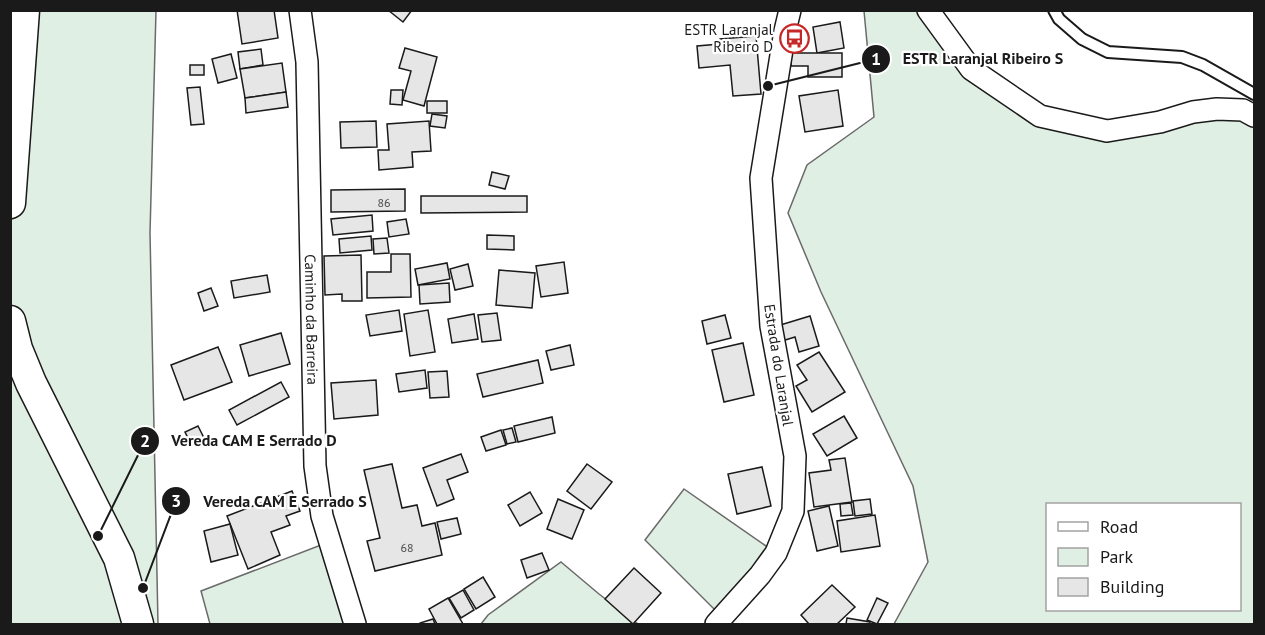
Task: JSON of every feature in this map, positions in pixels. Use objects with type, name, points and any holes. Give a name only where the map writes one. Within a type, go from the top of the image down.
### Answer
[{"type":"main road","points":[[10,203],[24,10]]},
{"type":"main road","points":[[10,321],[17,349],[31,383],[119,558],[138,624]]},
{"type":"street","name":"Caminho da Barreira","points":[[300,10],[307,62],[315,465],[322,516],[355,624]]},
{"type":"street","name":"Estrada do Laranjal","points":[[716,624],[760,575],[776,552],[793,511],[795,456],[771,326],[761,178],[790,10]]},
{"type":"street","points":[[928,10],[971,69],[1040,116],[1107,131],[1217,109],[1243,111],[1254,116]]},
{"type":"lane","points":[[1054,10],[1059,19],[1082,39],[1108,52],[1182,57],[1203,65],[1254,94]]},
{"type":"green space","points":[[10,11],[156,11],[150,233],[158,624],[11,624]]},
{"type":"green space","points":[[864,11],[928,11],[971,69],[1040,116],[1107,131],[1193,112],[1254,120],[1254,624],[894,624],[928,562],[913,486],[821,292],[788,213],[807,165],[874,117]]},
{"type":"green space","points":[[684,489],[776,553],[722,617],[645,540]]},
{"type":"green space","points":[[321,545],[346,624],[210,624],[201,591]]},
{"type":"green space","points":[[561,562],[638,624],[481,624],[488,615]]},
{"type":"building","points":[[237,10],[274,10],[278,38],[242,44]]},
{"type":"building","points":[[388,10],[412,10],[403,22]]},
{"type":"building","points":[[840,22],[844,48],[817,53],[813,27]]},
{"type":"building","points":[[756,36],[761,94],[733,96],[730,65],[699,68],[697,46],[720,44],[720,39]]},
{"type":"building","points":[[405,48],[437,57],[424,106],[403,100],[411,71],[399,68]]},
{"type":"building","points":[[261,49],[263,65],[240,69],[238,52]]},
{"type":"building","points":[[791,53],[842,53],[842,77],[808,77],[808,66],[791,66]]},
{"type":"building","points":[[231,54],[237,78],[218,83],[212,59]]},
{"type":"building","points":[[282,63],[286,92],[245,98],[240,69]]},
{"type":"building","points":[[190,65],[204,65],[204,75],[190,75]]},
{"type":"building","points":[[200,87],[204,124],[191,125],[187,88]]},
{"type":"building","points":[[391,90],[403,90],[402,105],[390,104]]},
{"type":"building","points":[[838,90],[843,126],[805,132],[799,96]]},
{"type":"building","points":[[286,92],[288,107],[246,113],[245,98]]},
{"type":"building","points":[[427,101],[447,101],[447,113],[427,113]]},
{"type":"building","points":[[432,114],[447,116],[445,128],[430,126]]},
{"type":"building","points":[[376,121],[377,147],[341,148],[340,122]]},
{"type":"building","points":[[429,121],[431,151],[412,152],[413,167],[379,170],[378,150],[389,150],[387,124]]},
{"type":"building","points":[[492,172],[509,176],[505,189],[489,185]]},
{"type":"building","points":[[405,189],[405,211],[331,212],[331,190]]},
{"type":"building","points":[[421,196],[527,196],[527,212],[421,213]]},
{"type":"building","points":[[372,215],[373,231],[333,235],[331,219]]},
{"type":"building","points":[[406,219],[409,234],[389,237],[387,222]]},
{"type":"building","points":[[487,235],[514,236],[514,250],[487,249]]},
{"type":"building","points":[[371,236],[372,250],[340,253],[339,239]]},
{"type":"building","points":[[387,238],[389,253],[374,254],[373,239]]},
{"type":"building","points":[[391,254],[410,254],[411,297],[367,298],[367,272],[391,272]]},
{"type":"building","points":[[361,255],[362,301],[342,301],[342,294],[325,295],[324,256]]},
{"type":"building","points":[[564,262],[568,293],[541,297],[536,266]]},
{"type":"building","points":[[447,263],[450,279],[418,285],[415,269]]},
{"type":"building","points":[[468,264],[473,286],[455,290],[450,269]]},
{"type":"building","points":[[499,270],[535,273],[532,308],[496,305]]},
{"type":"building","points":[[267,275],[270,292],[234,298],[231,281]]},
{"type":"building","points":[[449,283],[450,302],[420,304],[419,285]]},
{"type":"building","points":[[211,288],[218,306],[204,311],[198,293]]},
{"type":"building","points":[[399,310],[402,331],[370,336],[366,315]]},
{"type":"building","points":[[428,310],[435,352],[410,356],[404,314]]},
{"type":"building","points":[[497,313],[501,340],[482,342],[478,315]]},
{"type":"building","points":[[474,314],[478,339],[452,343],[448,319]]},
{"type":"building","points":[[725,315],[731,338],[707,344],[702,321]]},
{"type":"building","points":[[810,316],[819,346],[799,352],[795,337],[782,341],[777,326]]},
{"type":"building","points":[[281,333],[290,364],[249,376],[240,345]]},
{"type":"building","points":[[743,343],[754,395],[724,402],[712,350]]},
{"type":"building","points":[[570,345],[574,365],[551,370],[546,351]]},
{"type":"building","points":[[218,347],[232,382],[184,400],[171,365]]},
{"type":"building","points":[[819,352],[845,392],[812,412],[796,386],[807,380],[797,365]]},
{"type":"building","points":[[538,360],[543,383],[483,397],[477,374]]},
{"type":"building","points":[[425,370],[427,388],[399,392],[396,374]]},
{"type":"building","points":[[447,371],[449,397],[430,398],[428,372]]},
{"type":"building","points":[[376,380],[378,415],[334,419],[331,383]]},
{"type":"building","points":[[281,382],[289,397],[237,425],[229,410]]},
{"type":"building","points":[[844,416],[857,438],[827,456],[813,434]]},
{"type":"building","points":[[552,417],[555,433],[518,442],[514,426]]},
{"type":"building","points":[[198,426],[204,438],[191,444],[185,432]]},
{"type":"building","points":[[512,428],[516,442],[507,444],[503,430]]},
{"type":"building","points":[[501,430],[506,445],[486,451],[481,437]]},
{"type":"building","points":[[461,454],[468,472],[447,480],[454,499],[437,506],[423,468]]},
{"type":"building","points":[[845,458],[852,502],[814,507],[809,473],[831,470],[829,460]]},
{"type":"building","points":[[392,464],[402,508],[417,505],[422,526],[435,523],[442,555],[375,571],[367,541],[380,538],[364,470]]},
{"type":"building","points":[[587,464],[612,482],[591,509],[567,491]]},
{"type":"building","points":[[762,467],[771,506],[737,514],[728,474]]},
{"type":"building","points":[[292,491],[300,511],[286,516],[290,525],[271,532],[280,555],[248,569],[227,516]]},
{"type":"building","points":[[530,492],[542,513],[520,526],[508,505]]},
{"type":"building","points":[[558,499],[584,510],[572,539],[547,529]]},
{"type":"building","points":[[870,499],[872,514],[855,516],[853,501]]},
{"type":"building","points":[[851,503],[853,515],[841,516],[840,504]]},
{"type":"building","points":[[829,506],[838,546],[817,551],[808,511]]},
{"type":"building","points":[[875,515],[880,546],[841,552],[837,521]]},
{"type":"building","points":[[457,518],[461,534],[441,539],[437,522]]},
{"type":"building","points":[[230,524],[238,555],[211,562],[204,531]]},
{"type":"building","points":[[542,553],[549,570],[527,578],[521,560]]},
{"type":"building","points":[[634,568],[661,593],[633,624],[605,599]]},
{"type":"building","points":[[483,577],[495,597],[476,609],[464,589]]},
{"type":"building","points":[[832,585],[855,607],[837,624],[809,624],[801,615]]},
{"type":"building","points":[[463,590],[474,610],[461,618],[449,598]]},
{"type":"building","points":[[448,598],[463,624],[437,624],[429,609]]},
{"type":"building","points":[[877,598],[888,603],[877,624],[867,620]]},
{"type":"building","points":[[847,618],[870,622],[870,624],[846,624]]},
{"type":"building","points":[[433,619],[435,624],[420,624],[420,623]]},
{"type":"place","name":"ESTR Laranjal Ribeiro D","points":[[794,38]]},
{"type":"place","name":"ESTR Laranjal Ribeiro S","points":[[768,86]]},
{"type":"place","name":"Vereda CAM E Serrado D","points":[[98,536]]},
{"type":"place","name":"Vereda CAM E Serrado S","points":[[143,588]]}]
